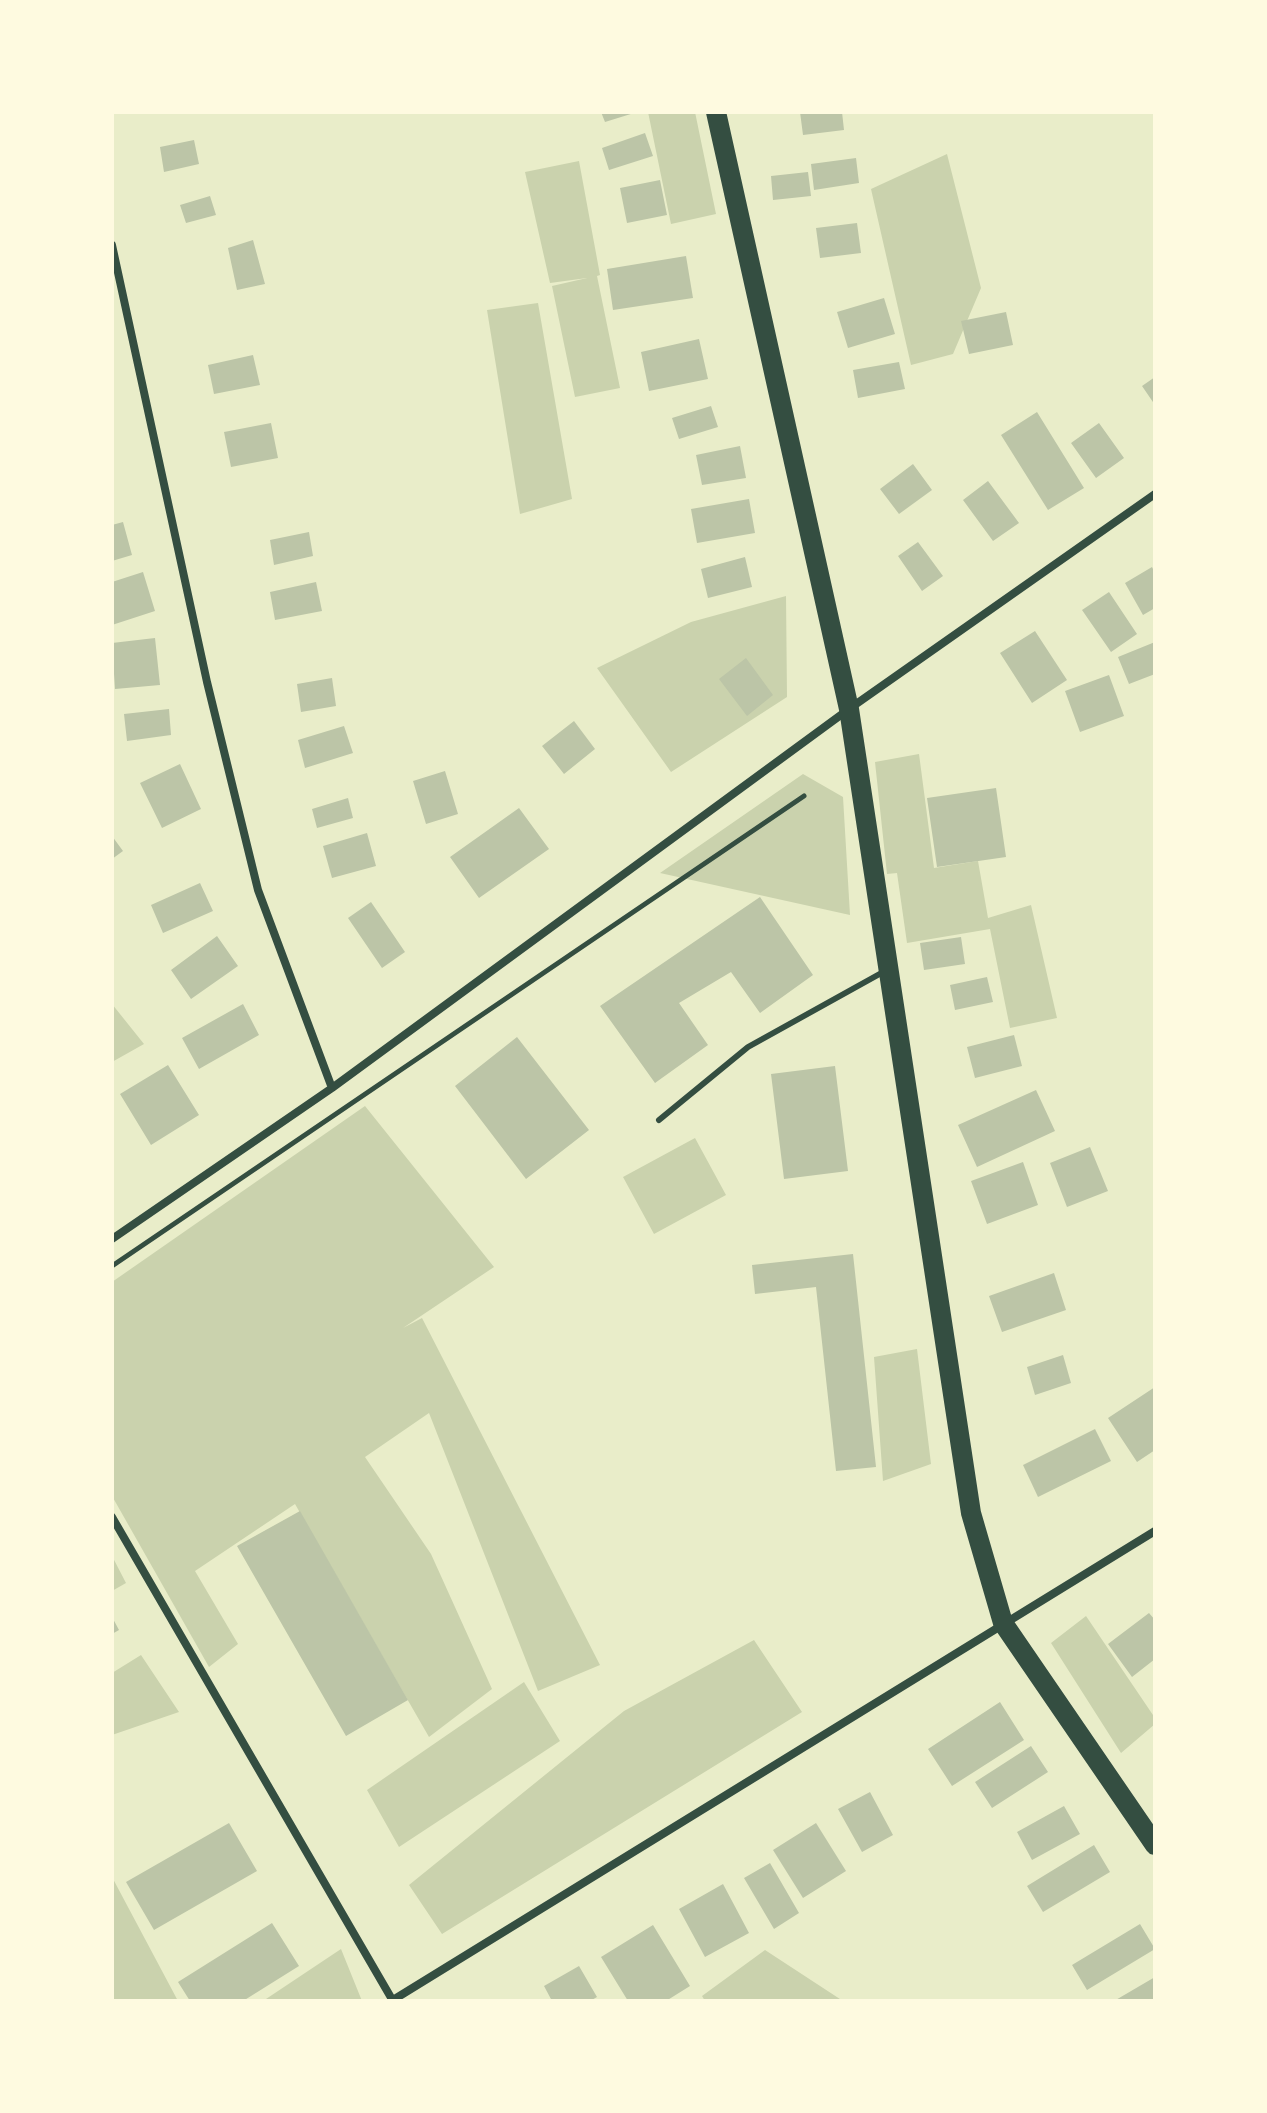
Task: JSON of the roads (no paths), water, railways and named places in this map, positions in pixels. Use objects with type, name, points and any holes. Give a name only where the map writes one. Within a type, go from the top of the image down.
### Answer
[{"type":"main road","points":[[716,112],[849,709],[971,1513],[1003,1623],[1155,1845]]},
{"type":"street","points":[[112,245],[207,682],[258,890],[332,1088]]},
{"type":"street","points":[[112,1239],[332,1088],[849,709],[1155,494]]},
{"type":"street","points":[[112,1517],[393,2000],[1155,1531]]},
{"type":"lane","points":[[659,1120],[748,1047],[889,969]]}]
